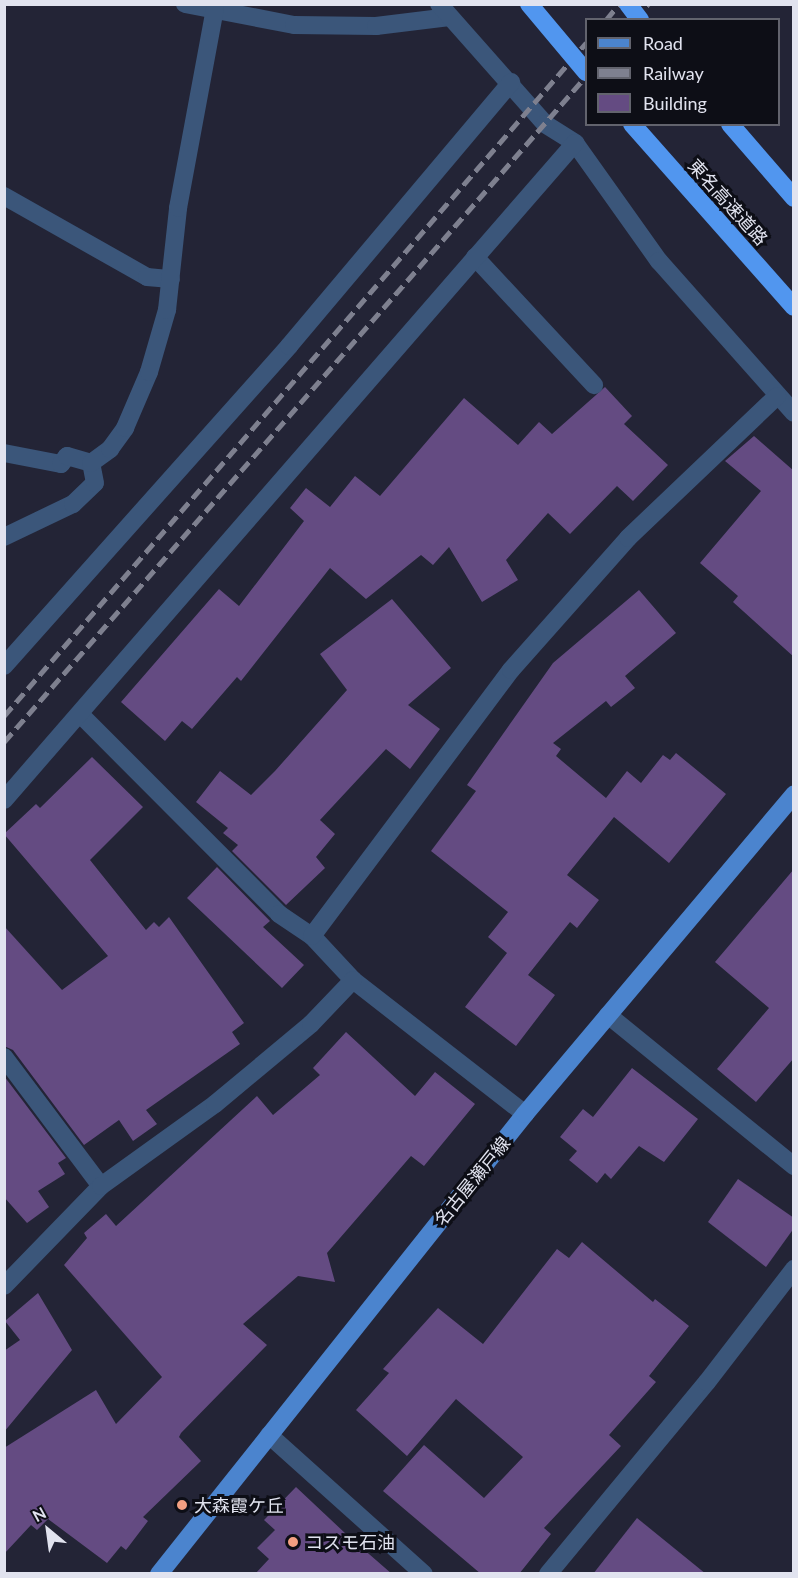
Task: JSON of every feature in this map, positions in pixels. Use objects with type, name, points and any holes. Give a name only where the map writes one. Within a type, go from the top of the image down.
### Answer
[{"type":"highway","points":[[529,4],[585,71]]},
{"type":"highway","points":[[628,4],[638,18]]},
{"type":"highway","name":"東名高速道路","points":[[634,126],[794,307]]},
{"type":"highway","points":[[732,126],[794,198]]},
{"type":"main road","name":"名古屋瀬戸線","points":[[159,1574],[525,1114],[794,794]]},
{"type":"street","points":[[185,4],[294,25],[376,26],[444,11],[511,82],[545,124],[574,143],[659,261],[794,413]]},
{"type":"street","points":[[92,463],[111,449],[125,428],[162,334],[171,279],[178,208],[215,9]]},
{"type":"street","points":[[6,659],[289,346],[511,82]]},
{"type":"street","points":[[4,800],[574,143]]},
{"type":"street","points":[[4,196],[147,277],[171,279]]},
{"type":"street","points":[[475,257],[594,385]]},
{"type":"street","points":[[312,936],[511,670],[628,538],[777,396]]},
{"type":"street","points":[[4,453],[61,464],[67,456],[92,463]]},
{"type":"street","points":[[4,537],[73,504],[95,483],[92,463]]},
{"type":"street","points":[[80,714],[279,914],[312,936],[353,980],[525,1114]]},
{"type":"street","points":[[5,1284],[101,1186],[215,1104],[311,1024],[353,980]]},
{"type":"street","points":[[608,1015],[794,1166]]},
{"type":"street","points":[[4,1057],[101,1186]]},
{"type":"street","points":[[548,1574],[707,1382],[794,1269]]},
{"type":"street","points":[[269,1435],[424,1574]]},
{"type":"building","points":[[605,387],[632,416],[624,424],[668,465],[633,501],[617,486],[570,534],[548,513],[506,560],[518,580],[482,602],[449,547],[433,565],[421,555],[366,599],[330,568],[241,681],[237,677],[192,729],[182,721],[165,741],[121,702],[219,589],[239,606],[304,521],[290,508],[306,488],[330,507],[355,476],[380,496],[464,398],[518,445],[539,422],[552,434]]},
{"type":"building","points":[[754,436],[794,471],[794,657],[733,602],[738,596],[700,563],[761,491],[725,461]]},
{"type":"building","points":[[639,590],[676,633],[625,676],[635,688],[611,707],[606,701],[553,743],[561,749],[556,756],[606,798],[627,771],[641,783],[663,755],[670,760],[676,753],[726,794],[669,863],[614,817],[567,875],[599,900],[577,928],[570,922],[528,975],[555,995],[516,1046],[465,1007],[507,953],[488,937],[508,912],[431,851],[476,791],[467,785],[553,663]]},
{"type":"building","points":[[392,599],[451,668],[408,705],[440,729],[410,769],[386,749],[320,820],[335,834],[316,857],[325,868],[286,905],[232,851],[238,845],[223,833],[228,828],[196,802],[220,771],[251,795],[275,771],[347,690],[320,654]]},
{"type":"building","points":[[92,757],[143,807],[90,860],[146,930],[154,922],[159,927],[169,917],[244,1023],[232,1032],[240,1044],[146,1110],[157,1124],[133,1141],[119,1120],[84,1145],[13,1050],[4,1046],[4,926],[62,990],[108,956],[4,834],[36,804],[40,808]]},
{"type":"building","points":[[217,867],[270,921],[263,927],[304,965],[282,988],[187,898]]},
{"type":"building","points":[[794,869],[794,1058],[756,1102],[717,1069],[769,1008],[715,962]]},
{"type":"building","points":[[346,1032],[415,1096],[435,1072],[475,1104],[424,1166],[411,1156],[327,1253],[335,1282],[298,1276],[243,1324],[267,1345],[181,1433],[179,1437],[201,1461],[143,1517],[148,1521],[126,1550],[121,1546],[107,1563],[48,1519],[37,1530],[31,1525],[4,1554],[4,1448],[96,1390],[116,1424],[162,1377],[64,1265],[87,1238],[84,1233],[106,1214],[116,1226],[257,1096],[273,1115],[320,1075],[313,1068]]},
{"type":"building","points":[[632,1068],[698,1119],[664,1162],[639,1146],[611,1179],[605,1173],[597,1183],[569,1160],[577,1151],[560,1137],[583,1109],[593,1117]]},
{"type":"building","points":[[4,1076],[66,1158],[58,1163],[65,1174],[38,1191],[49,1207],[27,1223],[4,1197]]},
{"type":"building","points":[[738,1179],[794,1218],[794,1228],[766,1267],[708,1222]]},
{"type":"building","points":[[582,1242],[653,1302],[655,1299],[689,1326],[649,1376],[656,1382],[609,1435],[621,1446],[544,1528],[551,1534],[519,1574],[481,1574],[383,1491],[424,1445],[484,1498],[523,1457],[456,1399],[407,1456],[356,1410],[389,1373],[383,1369],[438,1308],[483,1344],[557,1249],[569,1258]]},
{"type":"building","points":[[38,1293],[72,1350],[4,1432],[4,1351],[20,1340],[5,1321]]},
{"type":"building","points":[[296,1487],[392,1574],[255,1574],[269,1559],[257,1548],[275,1530],[264,1520]]},
{"type":"building","points":[[637,1518],[706,1574],[593,1574]]},
{"type":"railway","points":[[608,18],[619,4]]},
{"type":"railway","points":[[637,18],[648,4]]},
{"type":"railway","points":[[4,716],[585,44]]},
{"type":"railway","points":[[4,742],[585,77]]},
{"type":"place","name":"大森霞ケ丘","points":[[182,1505]]},
{"type":"place","name":"コスモ石油","points":[[293,1542]]}]
